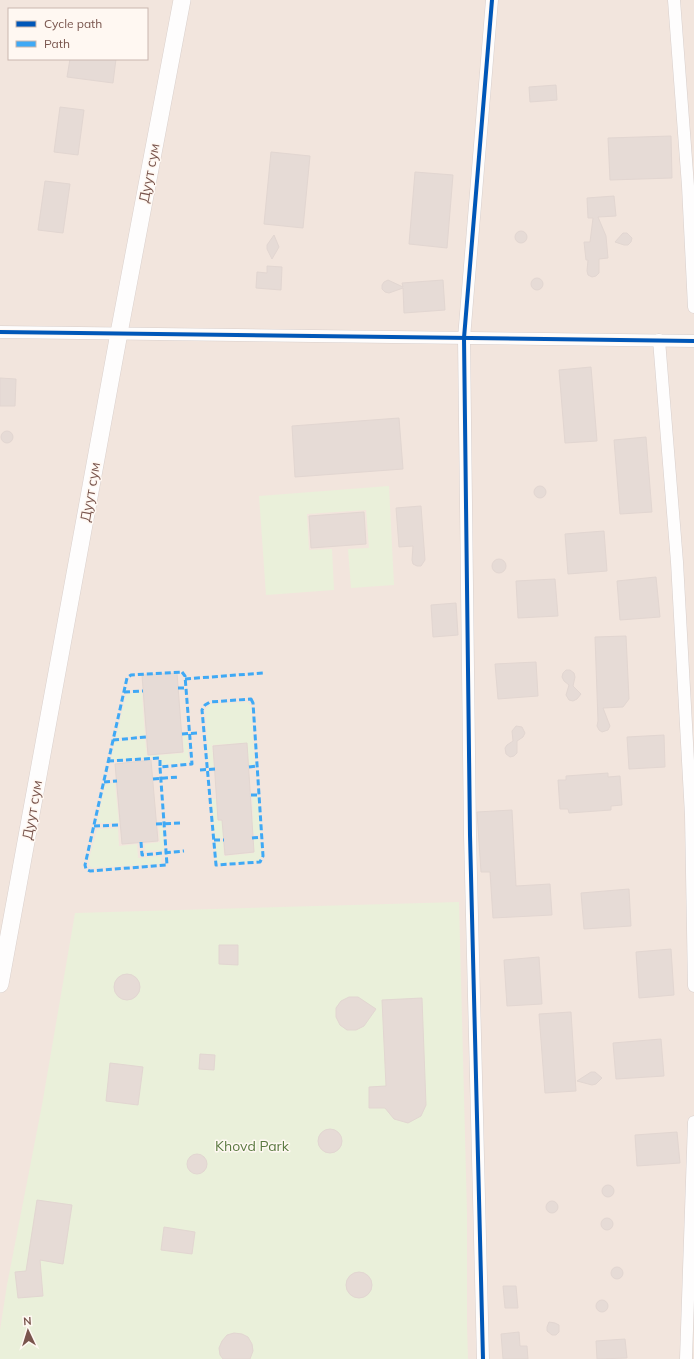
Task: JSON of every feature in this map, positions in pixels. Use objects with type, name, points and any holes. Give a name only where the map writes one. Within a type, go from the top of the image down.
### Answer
[{"type":"main road","name":"Дуут сум","points":[[0,984],[119,333],[182,0]]},
{"type":"street","points":[[483,1359],[470,835],[464,338],[492,0]]},
{"type":"street","points":[[674,0],[688,186],[694,307]]},
{"type":"street","points":[[0,332],[694,341]]},
{"type":"street","points":[[659,340],[677,562],[692,815],[694,986]]},
{"type":"street","points":[[686,1359],[694,1122]]},
{"type":"shaded area","points":[[0,0],[694,0],[694,1359],[0,1359]]},
{"type":"green space","points":[[389,486],[394,585],[351,588],[348,549],[369,548],[366,510],[307,514],[309,550],[332,549],[334,590],[266,595],[259,496]]},
{"type":"green space","points":[[142,692],[145,736],[116,738],[126,694]]},
{"type":"green space","points":[[248,702],[251,706],[255,765],[249,765],[247,743],[212,745],[214,767],[209,768],[205,710],[210,704]]},
{"type":"green space","points":[[183,735],[187,735],[189,763],[161,765],[160,757],[111,760],[115,741],[145,739],[147,756],[184,753]]},
{"type":"green space","points":[[115,783],[119,823],[97,823],[105,784]]},
{"type":"green space","points":[[252,796],[258,796],[261,835],[254,835],[253,832],[223,834],[223,838],[215,839],[211,799],[216,799],[218,821],[253,819]]},
{"type":"green space","points":[[163,826],[164,850],[145,851],[145,844],[160,842],[159,827]]},
{"type":"green space","points":[[118,828],[119,846],[137,844],[138,858],[161,856],[161,864],[92,868],[89,865],[89,859],[97,829]]},
{"type":"green space","points":[[253,839],[260,839],[262,856],[259,861],[220,864],[216,861],[215,842],[223,841],[224,856],[254,853]]},
{"type":"green space","name":"Khovd Park","points":[[459,902],[467,1213],[468,1359],[0,1359],[0,1330],[7,1285],[42,1105],[75,913]]},
{"type":"building","points":[[70,60],[116,60],[113,83],[67,77]]},
{"type":"building","points":[[556,85],[557,100],[530,102],[529,87]]},
{"type":"building","points":[[60,107],[84,110],[78,155],[54,152]]},
{"type":"building","points":[[671,136],[672,178],[610,180],[608,138]]},
{"type":"building","points":[[271,152],[310,156],[303,228],[264,224]]},
{"type":"building","points":[[415,172],[453,175],[447,248],[409,244]]},
{"type":"building","points":[[45,181],[70,184],[63,233],[38,230]]},
{"type":"building","points":[[614,196],[616,216],[598,217],[606,236],[608,258],[599,259],[599,273],[592,277],[588,275],[587,271],[588,260],[586,260],[584,242],[590,242],[593,218],[588,218],[587,198]]},
{"type":"building","points":[[519,231],[523,231],[527,237],[523,243],[519,243],[515,239],[515,235]]},
{"type":"building","points":[[623,233],[627,233],[632,238],[628,245],[615,242]]},
{"type":"building","points":[[274,235],[279,247],[272,259],[267,249],[267,245]]},
{"type":"building","points":[[267,266],[282,267],[281,290],[256,288],[257,272],[267,273]]},
{"type":"building","points":[[535,278],[539,278],[543,284],[539,290],[535,290],[531,286],[531,282]]},
{"type":"building","points":[[388,280],[403,287],[402,283],[443,280],[445,310],[404,313],[403,288],[389,293],[385,292],[382,289],[382,285]]},
{"type":"building","points":[[591,367],[597,441],[565,443],[559,370]]},
{"type":"building","points":[[0,378],[16,379],[15,406],[0,406]]},
{"type":"building","points":[[399,418],[403,469],[295,477],[292,426]]},
{"type":"building","points":[[7,431],[11,433],[13,437],[11,441],[7,443],[3,441],[1,437],[3,433]]},
{"type":"building","points":[[646,437],[652,512],[620,514],[614,440]]},
{"type":"building","points":[[542,486],[545,487],[545,497],[538,498],[535,497],[534,490],[535,487]]},
{"type":"building","points":[[421,506],[425,560],[421,566],[417,566],[413,564],[412,560],[413,546],[399,547],[396,508]]},
{"type":"building","points":[[364,512],[366,544],[311,548],[309,516]]},
{"type":"building","points":[[604,531],[607,571],[568,574],[565,534]]},
{"type":"building","points":[[499,559],[504,561],[506,566],[504,571],[499,573],[494,571],[492,566],[494,561]]},
{"type":"building","points":[[656,577],[660,617],[620,620],[617,581]]},
{"type":"building","points":[[555,579],[558,616],[518,618],[516,581]]},
{"type":"building","points":[[456,603],[458,635],[433,637],[431,605]]},
{"type":"building","points":[[626,636],[629,699],[623,707],[603,708],[610,726],[608,730],[602,732],[597,726],[595,637]]},
{"type":"building","points":[[536,662],[538,696],[498,699],[495,664]]},
{"type":"building","points":[[566,670],[570,670],[574,673],[575,677],[573,686],[581,694],[573,701],[569,700],[566,695],[569,685],[562,677]]},
{"type":"building","points":[[177,673],[183,752],[148,755],[142,675]]},
{"type":"building","points":[[516,726],[522,727],[525,733],[523,737],[517,741],[517,753],[510,757],[506,754],[505,748],[513,741],[512,731]]},
{"type":"building","points":[[664,735],[665,767],[629,769],[627,737]]},
{"type":"building","points":[[247,743],[254,852],[225,855],[222,820],[218,820],[213,746]]},
{"type":"building","points":[[151,760],[158,841],[122,844],[115,764]]},
{"type":"building","points":[[608,773],[608,777],[620,776],[622,805],[611,806],[611,810],[569,813],[568,809],[560,809],[558,780],[566,780],[566,776]]},
{"type":"building","points":[[512,810],[516,886],[550,884],[552,915],[493,918],[490,872],[481,872],[477,812]]},
{"type":"building","points":[[629,889],[631,926],[584,929],[581,893]]},
{"type":"building","points":[[219,945],[238,945],[238,965],[219,964]]},
{"type":"building","points":[[671,949],[674,995],[639,998],[636,952]]},
{"type":"building","points":[[539,957],[542,1004],[507,1006],[504,960]]},
{"type":"building","points":[[127,974],[136,978],[140,987],[136,996],[127,1000],[118,996],[114,987],[118,978]]},
{"type":"building","points":[[349,997],[358,997],[376,1009],[364,1026],[356,1030],[347,1030],[340,1025],[336,1017],[336,1008],[341,1001]]},
{"type":"building","points":[[422,998],[426,1105],[421,1116],[408,1123],[394,1119],[385,1108],[369,1108],[369,1087],[386,1086],[382,1000]]},
{"type":"building","points":[[571,1012],[576,1091],[545,1093],[539,1014]]},
{"type":"building","points":[[661,1039],[664,1076],[616,1079],[613,1043]]},
{"type":"building","points":[[200,1054],[215,1055],[214,1070],[199,1069]]},
{"type":"building","points":[[110,1063],[143,1067],[138,1105],[106,1101]]},
{"type":"building","points":[[591,1072],[595,1072],[602,1078],[596,1084],[592,1085],[577,1081]]},
{"type":"building","points":[[325,1129],[335,1129],[342,1136],[342,1146],[335,1153],[325,1153],[318,1146],[318,1136]]},
{"type":"building","points":[[677,1132],[680,1163],[637,1166],[635,1135]]},
{"type":"building","points":[[197,1154],[204,1157],[207,1164],[204,1171],[197,1174],[190,1171],[187,1164],[190,1157]]},
{"type":"building","points":[[610,1185],[613,1186],[613,1196],[606,1197],[603,1196],[602,1189],[603,1186]]},
{"type":"building","points":[[37,1200],[72,1205],[63,1264],[40,1260],[43,1296],[18,1298],[15,1272],[26,1271]]},
{"type":"building","points":[[554,1201],[557,1202],[557,1212],[550,1213],[547,1212],[546,1205],[547,1202]]},
{"type":"building","points":[[609,1218],[612,1219],[612,1229],[605,1230],[602,1229],[601,1222],[602,1219]]},
{"type":"building","points":[[164,1227],[195,1232],[192,1254],[161,1250]]},
{"type":"building","points":[[619,1267],[622,1268],[622,1278],[615,1279],[612,1278],[611,1271],[612,1268]]},
{"type":"building","points":[[359,1272],[369,1275],[372,1285],[369,1295],[359,1298],[349,1295],[346,1285],[349,1275]]},
{"type":"building","points":[[503,1286],[516,1286],[518,1308],[505,1308]]},
{"type":"building","points":[[604,1300],[607,1301],[607,1311],[600,1312],[597,1311],[596,1304],[597,1301]]},
{"type":"building","points":[[549,1322],[559,1325],[559,1332],[556,1335],[552,1335],[547,1331]]},
{"type":"building","points":[[519,1332],[520,1346],[527,1346],[528,1359],[503,1359],[501,1334]]},
{"type":"building","points":[[234,1333],[242,1334],[248,1337],[252,1344],[253,1351],[250,1359],[223,1359],[220,1355],[219,1348],[222,1341],[227,1335]]},
{"type":"building","points":[[625,1339],[627,1358],[597,1359],[596,1341]]},
{"type":"marked path","points":[[182,672],[185,676],[192,764],[160,767],[167,865],[90,871],[86,869],[85,865],[127,678],[131,675],[182,672]]},
{"type":"marked path","points":[[185,679],[263,673]]},
{"type":"marked path","points":[[178,688],[186,688]]},
{"type":"marked path","points":[[124,692],[143,691]]},
{"type":"marked path","points":[[251,699],[253,703],[263,856],[260,862],[216,865],[202,710],[205,705],[210,702],[251,699]]},
{"type":"marked path","points":[[182,734],[197,733]]},
{"type":"marked path","points":[[113,740],[146,737]]},
{"type":"marked path","points":[[108,761],[160,758],[160,767]]},
{"type":"marked path","points":[[249,767],[257,766]]},
{"type":"marked path","points":[[200,770],[215,769]]},
{"type":"marked path","points":[[153,779],[179,777]]},
{"type":"marked path","points":[[104,782],[117,781]]},
{"type":"marked path","points":[[251,795],[259,795]]},
{"type":"marked path","points":[[156,824],[182,823]]},
{"type":"marked path","points":[[94,826],[120,825]]},
{"type":"marked path","points":[[252,838],[262,837]]},
{"type":"marked path","points":[[214,840],[224,840]]},
{"type":"marked path","points":[[141,842],[142,855],[184,851]]},
{"type":"cycle path","points":[[483,1359],[470,835],[464,338],[492,0]]},
{"type":"cycle path","points":[[0,332],[694,341]]}]
